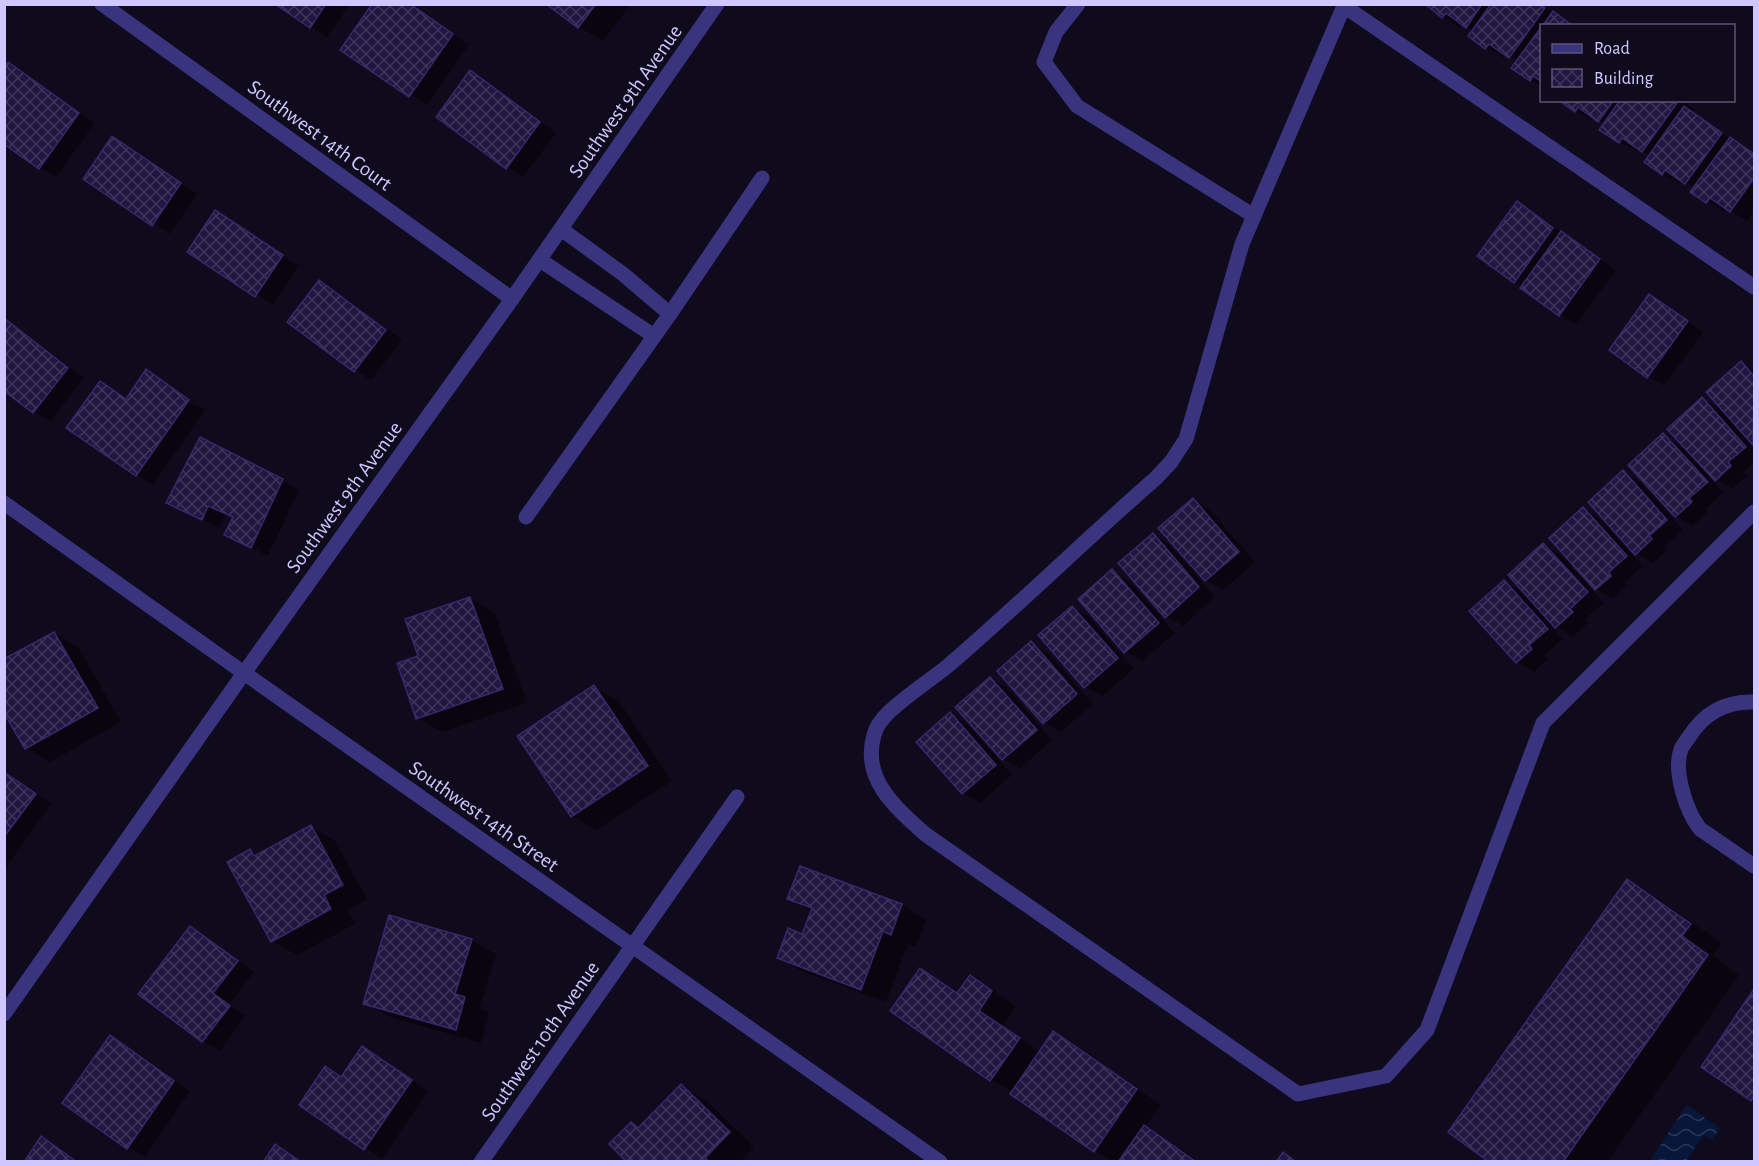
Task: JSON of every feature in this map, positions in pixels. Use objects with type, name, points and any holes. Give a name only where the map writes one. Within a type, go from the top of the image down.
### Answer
[{"type":"street","name":"Southwest 14th Court","points":[[102,4],[119,9],[512,299]]},
{"type":"street","name":"Southwest 9th Avenue","points":[[4,1014],[244,673],[540,260],[717,4]]},
{"type":"street","points":[[1078,4],[1056,32],[1044,62],[1077,106],[1254,216]]},
{"type":"street","points":[[1755,287],[1343,5],[1242,244],[1186,439],[1171,462],[1156,478],[949,665],[889,713],[878,725],[873,737],[871,764],[875,778],[884,793],[925,834],[1298,1094],[1386,1076],[1427,1030],[1543,723],[1755,512]]},
{"type":"street","points":[[526,517],[670,314],[762,178]]},
{"type":"street","points":[[561,229],[623,274],[670,314]]},
{"type":"street","points":[[540,260],[654,336]]},
{"type":"street","name":"Southwest 14th Street","points":[[4,502],[940,1161]]},
{"type":"street","points":[[1755,702],[1735,702],[1720,706],[1697,724],[1681,749],[1679,771],[1686,802],[1700,829],[1755,866]]},
{"type":"street","name":"Southwest 10th Avenue","points":[[481,1161],[737,797]]},
{"type":"water","points":[[1687,1105],[1720,1128],[1712,1140],[1704,1135],[1686,1161],[1654,1161],[1651,1159]]},
{"type":"building","points":[[275,4],[326,4],[310,28]]},
{"type":"building","points":[[372,4],[410,4],[453,34],[409,97],[340,50]]},
{"type":"building","points":[[546,4],[596,4],[578,28]]},
{"type":"building","points":[[1425,4],[1482,4],[1466,28],[1446,13],[1442,18]]},
{"type":"building","points":[[1491,4],[1540,4],[1545,8],[1509,58],[1489,44],[1485,49],[1468,36]]},
{"type":"building","points":[[1553,11],[1570,24],[1543,24]]},
{"type":"building","points":[[1540,29],[1540,81],[1533,76],[1530,81],[1511,68]]},
{"type":"building","points":[[8,62],[79,113],[39,169],[4,144],[4,67]]},
{"type":"building","points":[[470,70],[540,122],[506,169],[436,117]]},
{"type":"building","points":[[1561,102],[1613,102],[1598,122],[1578,107],[1575,112]]},
{"type":"building","points":[[1619,102],[1678,102],[1642,152],[1622,138],[1619,143],[1599,130]]},
{"type":"building","points":[[1684,106],[1722,133],[1685,184],[1665,170],[1662,175],[1644,162]]},
{"type":"building","points":[[112,136],[181,183],[152,226],[83,179]]},
{"type":"building","points":[[1730,137],[1754,154],[1754,178],[1730,212],[1710,198],[1706,203],[1690,192]]},
{"type":"building","points":[[1517,201],[1553,228],[1514,283],[1477,256]]},
{"type":"building","points":[[215,210],[283,255],[255,297],[187,252]]},
{"type":"building","points":[[1561,231],[1600,259],[1559,316],[1520,288]]},
{"type":"building","points":[[319,280],[386,330],[354,372],[287,322]]},
{"type":"building","points":[[1649,294],[1688,321],[1647,378],[1609,350]]},
{"type":"building","points":[[4,318],[68,368],[33,413],[4,391]]},
{"type":"building","points":[[1741,361],[1754,376],[1753,445],[1706,392]]},
{"type":"building","points":[[146,369],[189,400],[136,476],[66,428],[100,381],[126,399]]},
{"type":"building","points":[[1702,397],[1746,447],[1728,462],[1731,466],[1715,481],[1667,429]]},
{"type":"building","points":[[1663,433],[1708,482],[1689,498],[1692,502],[1675,517],[1628,465]]},
{"type":"building","points":[[200,437],[283,479],[251,548],[224,535],[233,517],[208,506],[202,520],[166,503]]},
{"type":"building","points":[[1623,470],[1667,520],[1649,536],[1652,539],[1635,555],[1588,502]]},
{"type":"building","points":[[1193,498],[1239,552],[1205,581],[1158,528]]},
{"type":"building","points":[[1583,507],[1627,556],[1609,572],[1611,576],[1595,590],[1549,538]]},
{"type":"building","points":[[1153,533],[1199,587],[1165,618],[1118,563]]},
{"type":"building","points":[[1543,543],[1588,592],[1570,609],[1573,612],[1555,628],[1508,575]]},
{"type":"building","points":[[1112,569],[1159,623],[1124,653],[1078,599]]},
{"type":"building","points":[[1504,580],[1548,629],[1529,645],[1532,649],[1516,663],[1469,611]]},
{"type":"building","points":[[470,597],[503,689],[416,719],[397,663],[418,656],[405,619]]},
{"type":"building","points":[[1072,606],[1118,658],[1084,688],[1038,635]]},
{"type":"building","points":[[54,632],[98,708],[25,749],[4,713],[4,659]]},
{"type":"building","points":[[1031,641],[1077,694],[1043,724],[997,671]]},
{"type":"building","points":[[990,677],[1037,730],[1002,760],[955,707]]},
{"type":"building","points":[[594,685],[648,766],[571,817],[517,736]]},
{"type":"building","points":[[950,712],[996,765],[962,794],[916,742]]},
{"type":"building","points":[[4,772],[36,794],[4,837]]},
{"type":"building","points":[[311,825],[343,885],[324,895],[331,909],[271,942],[227,862],[250,849],[254,856]]},
{"type":"building","points":[[800,866],[902,904],[891,935],[883,931],[861,990],[777,958],[788,928],[802,934],[812,908],[787,899]]},
{"type":"building","points":[[1627,879],[1691,924],[1682,936],[1708,955],[1563,1162],[1489,1162],[1448,1132]]},
{"type":"building","points":[[389,915],[472,939],[455,994],[465,997],[456,1030],[363,1004]]},
{"type":"building","points":[[190,926],[238,961],[213,993],[230,1006],[202,1042],[138,994]]},
{"type":"building","points":[[920,968],[957,993],[970,975],[992,991],[979,1011],[1020,1038],[990,1081],[890,1011]]},
{"type":"building","points":[[1754,989],[1754,1096],[1751,1101],[1701,1067]]},
{"type":"building","points":[[1053,1031],[1137,1089],[1094,1152],[1010,1094]]},
{"type":"building","points":[[110,1035],[174,1081],[127,1149],[62,1103]]},
{"type":"building","points":[[362,1046],[412,1080],[364,1150],[299,1105],[325,1066],[341,1077]]},
{"type":"building","points":[[681,1084],[730,1132],[705,1158],[709,1162],[627,1162],[609,1144],[631,1122],[638,1128]]},
{"type":"building","points":[[1144,1125],[1196,1162],[1118,1162]]},
{"type":"building","points":[[41,1136],[77,1162],[24,1162]]},
{"type":"building","points":[[275,1144],[301,1162],[263,1162]]},
{"type":"building","points":[[1283,1152],[1296,1162],[1276,1162]]}]
